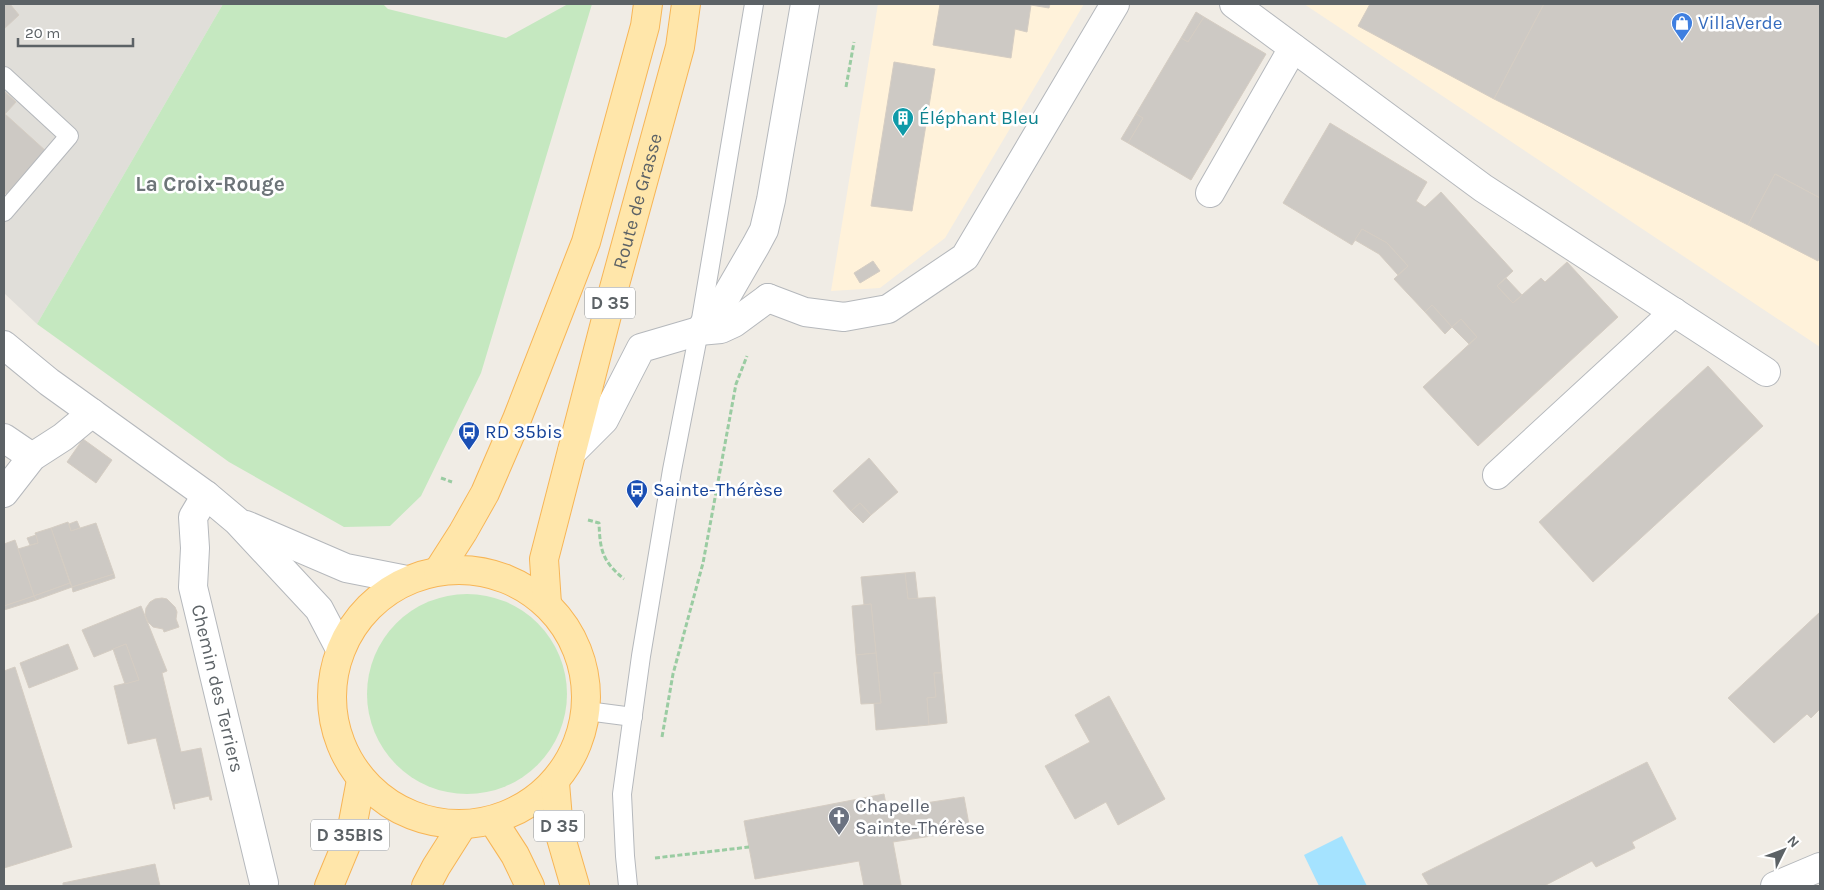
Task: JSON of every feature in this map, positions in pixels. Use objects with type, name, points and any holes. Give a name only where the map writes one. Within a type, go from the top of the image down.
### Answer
[{"type":"main road","name":"Route de Grasse","points":[[438,571],[485,493],[518,419],[586,242],[645,26],[648,4]]},
{"type":"main road","name":"Route de Grasse","points":[[547,604],[544,559],[614,288],[680,47],[686,4]]},
{"type":"main road","points":[[467,570],[496,574],[523,586],[547,604],[571,635],[584,672],[587,711],[576,750],[555,783],[527,807],[493,821],[462,826],[424,821],[389,805],[361,780],[338,740],[330,694],[340,650],[367,608],[407,580],[438,571],[467,570]]},
{"type":"main road","name":"D 35BIS","points":[[329,886],[351,833],[361,780]]},
{"type":"main road","name":"D 35","points":[[555,783],[559,831],[575,886]]},
{"type":"main road","name":"D 35","points":[[493,821],[530,886]]},
{"type":"main road","points":[[426,886],[462,826]]},
{"type":"street","points":[[699,331],[727,295],[764,230],[771,200],[805,4]]},
{"type":"street","points":[[768,298],[805,312],[844,317],[888,309],[965,257],[1114,4]]},
{"type":"street","points":[[1234,4],[1483,188],[1766,372]]},
{"type":"street","points":[[1210,193],[1293,48]]},
{"type":"street","points":[[756,245],[768,298]]},
{"type":"street","points":[[572,452],[604,420],[642,348],[699,331],[721,329],[734,324],[768,298]]},
{"type":"street","points":[[1497,475],[1674,312]]},
{"type":"street","points":[[4,345],[49,382],[206,495],[237,520],[319,609],[340,650]]},
{"type":"street","points":[[4,494],[32,457],[63,437],[92,413]]},
{"type":"street","points":[[4,438],[32,457]]},
{"type":"street","name":"Chemin des Terriers","points":[[206,495],[193,517],[195,548],[193,587],[264,883]]},
{"type":"street","points":[[237,520],[346,568],[407,580]]},
{"type":"street","points":[[1775,886],[1820,867]]},
{"type":"lane","points":[[628,886],[622,794],[641,656],[672,470],[699,331],[754,4]]},
{"type":"lane","points":[[4,76],[69,136],[4,212]]},
{"type":"lane","points":[[587,711],[634,717]]},
{"type":"path","points":[[846,87],[854,42]]},
{"type":"path","points":[[661,740],[673,674],[703,563],[736,384],[750,348]]},
{"type":"path","points":[[585,519],[599,523],[600,546],[610,567],[630,584]]},
{"type":"path","points":[[652,858],[749,846]]},
{"type":"shaded area","points":[[4,4],[223,4],[37,324],[4,293]]},
{"type":"shaded area","points":[[878,4],[1084,4],[945,238],[880,288],[831,291]]},
{"type":"shaded area","points":[[1304,4],[1820,4],[1820,347]]},
{"type":"green space","points":[[223,4],[383,4],[388,9],[506,38],[568,4],[592,4],[481,373],[421,496],[390,526],[344,527],[229,462],[37,324]]},
{"type":"green space","points":[[477,594],[487,595],[514,605],[531,616],[545,630],[560,656],[566,674],[566,714],[556,741],[545,758],[531,772],[514,783],[487,793],[457,794],[447,793],[420,783],[403,772],[389,758],[378,741],[368,714],[367,684],[368,674],[378,647],[389,630],[403,616],[420,605],[447,595]]},
{"type":"water","points":[[1342,836],[1367,886],[1319,886],[1304,855]]},
{"type":"building","points":[[4,4],[10,4],[19,15],[4,29]]},
{"type":"building","points":[[940,4],[1050,4],[1049,8],[1031,5],[1027,32],[1015,29],[1011,58],[933,45]]},
{"type":"building","points":[[1370,4],[1544,4],[1494,99],[1358,26]]},
{"type":"building","points":[[1544,4],[1820,4],[1820,198],[1775,174],[1748,225],[1494,99]]},
{"type":"building","points":[[1196,12],[1204,17],[1188,42],[1181,38]]},
{"type":"building","points":[[1204,17],[1266,54],[1191,180],[1128,143],[1143,118],[1136,114],[1181,38],[1188,42]]},
{"type":"building","name":"Éléphant Bleu","points":[[894,62],[935,69],[912,211],[871,206]]},
{"type":"building","points":[[4,91],[16,102],[5,114],[47,152],[8,196],[4,192]]},
{"type":"building","points":[[1136,114],[1143,118],[1128,143],[1121,139]]},
{"type":"building","points":[[1330,123],[1427,182],[1416,201],[1425,207],[1441,192],[1513,271],[1497,286],[1513,303],[1541,278],[1545,282],[1567,262],[1618,317],[1478,446],[1423,387],[1477,337],[1461,319],[1452,327],[1432,305],[1425,312],[1394,279],[1408,266],[1387,243],[1362,229],[1352,245],[1283,203]]},
{"type":"building","points":[[1775,174],[1820,198],[1820,256],[1818,261],[1748,225]]},
{"type":"building","points":[[1362,229],[1387,243],[1408,266],[1398,275],[1379,254],[1355,240]]},
{"type":"building","points":[[873,261],[880,271],[860,283],[854,273]]},
{"type":"building","points":[[1506,278],[1522,295],[1513,303],[1497,286]]},
{"type":"building","points":[[1432,305],[1452,327],[1445,334],[1425,312]]},
{"type":"building","points":[[1461,319],[1477,337],[1469,344],[1452,327]]},
{"type":"building","points":[[1708,366],[1763,426],[1593,582],[1539,522]]},
{"type":"building","points":[[83,439],[112,460],[96,483],[67,462]]},
{"type":"building","points":[[869,458],[898,492],[871,515],[860,503],[851,511],[833,491]]},
{"type":"building","points":[[860,503],[871,515],[863,523],[851,511]]},
{"type":"building","points":[[77,521],[80,528],[71,531],[69,524]]},
{"type":"building","points":[[68,522],[71,531],[96,523],[114,574],[72,587],[51,528]]},
{"type":"building","points":[[51,528],[70,583],[34,596],[18,549],[38,543],[35,533]]},
{"type":"building","points":[[36,535],[38,543],[30,545],[27,538]]},
{"type":"building","points":[[15,540],[34,596],[4,606],[4,544]]},
{"type":"building","points":[[915,572],[918,599],[908,599],[905,573]]},
{"type":"building","points":[[905,573],[908,599],[935,597],[942,673],[934,673],[936,697],[927,698],[929,725],[876,730],[874,703],[881,703],[871,604],[864,605],[861,577]]},
{"type":"building","points":[[114,574],[115,578],[73,592],[72,587]]},
{"type":"building","points":[[70,583],[72,587],[36,600],[34,596]]},
{"type":"building","points":[[34,596],[36,600],[4,610],[4,606]]},
{"type":"building","points":[[162,598],[167,599],[175,607],[179,627],[164,632],[163,629],[153,627],[145,615],[146,608],[150,602]]},
{"type":"building","points":[[871,604],[876,653],[856,655],[852,606]]},
{"type":"building","points":[[141,606],[167,671],[162,673],[181,752],[201,748],[212,800],[210,800],[209,796],[174,804],[174,809],[156,738],[128,744],[114,686],[139,680],[126,644],[94,657],[82,630]]},
{"type":"building","points":[[1820,612],[1820,709],[1811,718],[1807,714],[1774,743],[1728,698]]},
{"type":"building","points":[[68,644],[78,669],[29,688],[20,663]]},
{"type":"building","points":[[126,644],[139,680],[125,684],[113,649]]},
{"type":"building","points":[[876,653],[881,703],[861,704],[856,655]]},
{"type":"building","points":[[15,667],[72,847],[4,868],[4,671]]},
{"type":"building","points":[[934,673],[942,673],[947,723],[929,725],[927,698],[936,697]]},
{"type":"building","points":[[1109,696],[1165,799],[1118,825],[1106,802],[1075,819],[1045,766],[1090,742],[1075,715]]},
{"type":"building","points":[[1647,762],[1676,819],[1632,842],[1635,848],[1596,867],[1592,861],[1544,886],[1429,886],[1422,874]]},
{"type":"building","name":"Chapelle Sainte-Thérèse","points":[[884,794],[887,809],[964,797],[970,830],[893,842],[901,885],[864,886],[859,861],[755,879],[744,821]]},
{"type":"building","points":[[155,864],[160,886],[63,886],[63,883]]},
{"type":"place","name":"VillaVerde","points":[[1682,42]]},
{"type":"place","name":"Éléphant Bleu","points":[[903,137]]},
{"type":"place","name":"RD 35bis","points":[[469,451]]},
{"type":"place","name":"Sainte-Thérèse","points":[[637,509]]},
{"type":"place","name":"Chapelle Sainte-Thérèse","points":[[839,836]]},
{"type":"district","name":"La Croix-Rouge","points":[[210,184]]}]
